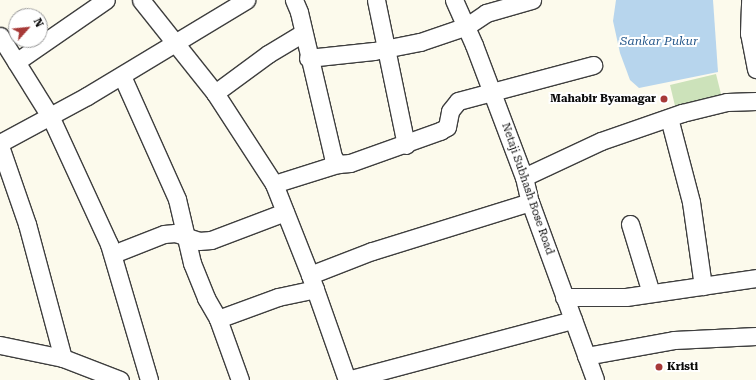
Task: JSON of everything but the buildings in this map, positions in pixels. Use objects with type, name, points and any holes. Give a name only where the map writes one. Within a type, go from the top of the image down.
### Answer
[{"type":"street","points":[[16,62],[106,0]]},
{"type":"street","points":[[141,0],[215,93],[274,184],[313,282],[347,380],[573,320]]},
{"type":"street","points":[[0,143],[50,118],[246,0]]},
{"type":"street","points":[[294,0],[333,156],[338,164]]},
{"type":"street","points":[[376,0],[406,145]]},
{"type":"street","name":"Netaji Subhash Bose Road","points":[[454,0],[467,26],[492,90],[524,177],[530,202],[595,380]]},
{"type":"street","points":[[308,58],[385,49],[420,42],[467,26],[486,13],[532,0]]},
{"type":"street","points":[[750,0],[756,69]]},
{"type":"street","points":[[215,93],[268,54],[303,33]]},
{"type":"street","points":[[0,36],[50,118],[81,179],[113,254],[149,380]]},
{"type":"street","points":[[274,184],[338,164],[350,163],[406,145],[447,127],[450,111],[458,101],[492,90],[593,65]]},
{"type":"street","points":[[122,76],[177,199],[198,281],[218,319],[240,380]]},
{"type":"street","points":[[524,177],[601,141],[669,118],[727,102],[756,100]]},
{"type":"street","points":[[669,118],[691,202],[703,286]]},
{"type":"street","points":[[0,146],[27,224],[62,358]]},
{"type":"street","points":[[218,319],[278,297],[313,282],[372,250],[530,202]]},
{"type":"street","points":[[113,254],[164,234],[175,233],[199,241],[212,240],[285,212]]},
{"type":"street","points":[[630,224],[651,293]]},
{"type":"street","points":[[564,297],[626,297],[756,278]]},
{"type":"street","points":[[586,356],[674,340],[756,336]]},
{"type":"street","points":[[0,345],[62,358],[120,380]]},
{"type":"green space","points":[[716,74],[722,98],[676,110],[670,85]]},
{"type":"water","name":"Sankar Pukur","points":[[616,0],[713,0],[718,72],[639,88],[630,80],[620,53],[613,21]]},
{"type":"place","name":"Mahabir Byamagar","points":[[664,99]]},
{"type":"place","name":"Kristi","points":[[659,367]]}]
